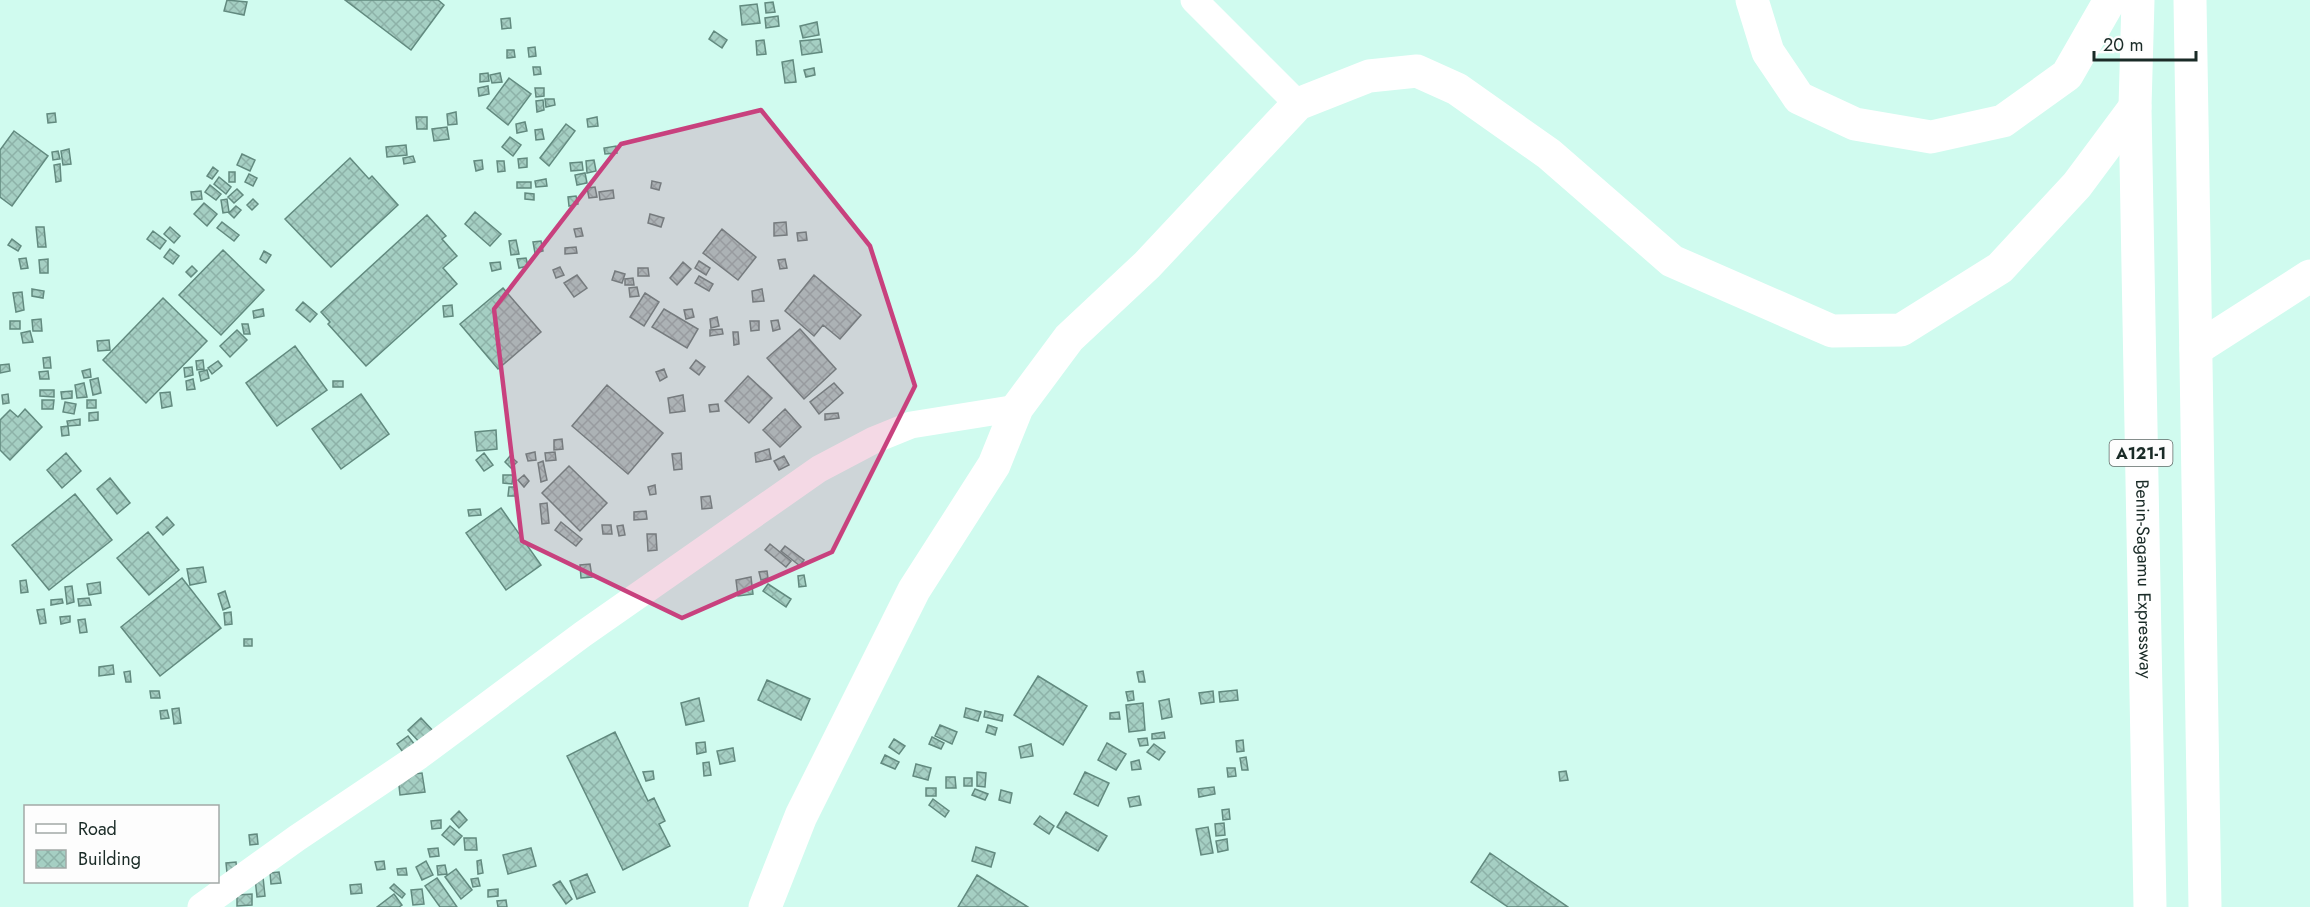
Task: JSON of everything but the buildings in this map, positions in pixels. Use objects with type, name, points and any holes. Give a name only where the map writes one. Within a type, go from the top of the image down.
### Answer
[{"type":"main road","points":[[1752,0],[1768,52],[1799,98],[1856,124],[1931,137],[2003,121],[2067,75],[2110,0]]},
{"type":"main road","name":"Benin-Sagamu Expressway","points":[[2138,0],[2135,107],[2150,907]]},
{"type":"main road","name":"A121-1","points":[[2190,0],[2205,907]]},
{"type":"main road","points":[[765,907],[801,816],[904,609],[994,465],[1017,408],[1069,338],[1147,265],[1298,104],[1369,76],[1418,70],[1457,89],[1549,154],[1672,261],[1832,331],[1901,330],[2000,268],[2077,185],[2135,107]]},
{"type":"main road","points":[[2196,349],[2310,276]]},
{"type":"street","points":[[1194,0],[1298,104]]},
{"type":"street","points":[[201,907],[297,837],[419,756],[583,634],[819,469],[874,440],[911,426],[1017,408]]},
{"type":"highlighted area","points":[[761,110],[870,246],[915,386],[832,552],[682,618],[522,541],[494,309],[621,144]]}]
